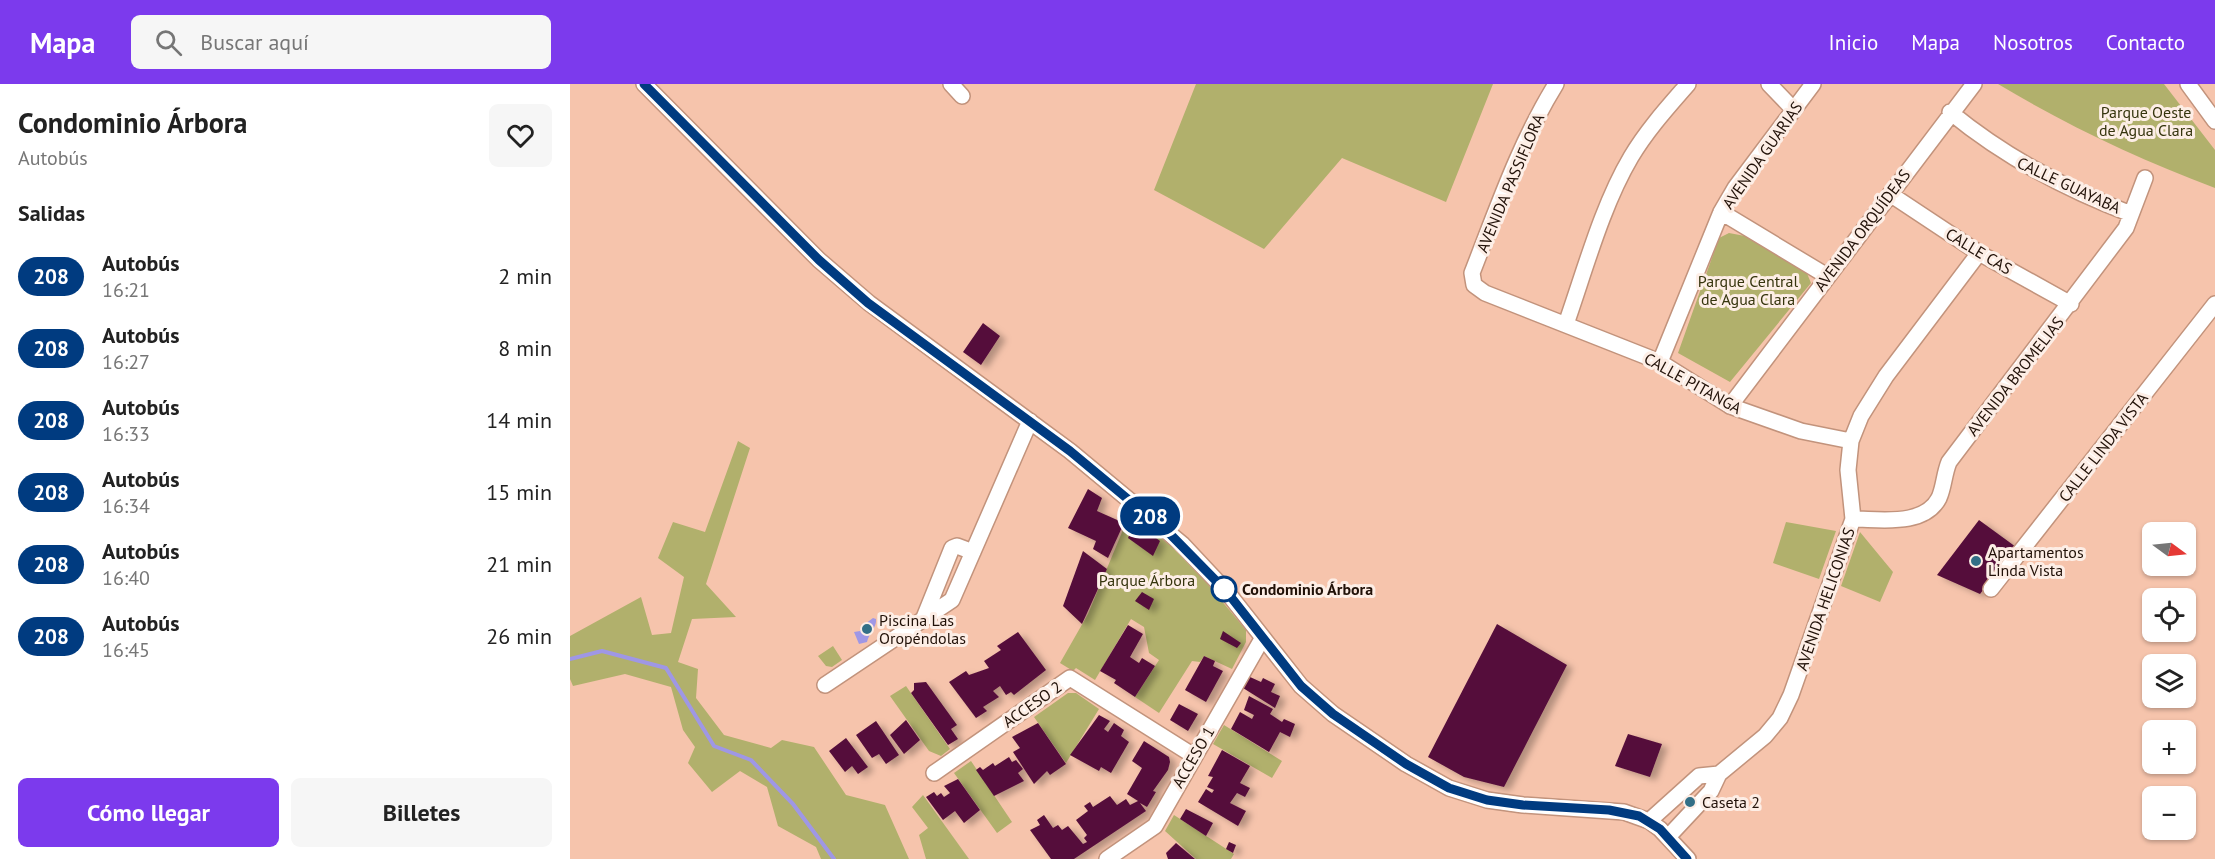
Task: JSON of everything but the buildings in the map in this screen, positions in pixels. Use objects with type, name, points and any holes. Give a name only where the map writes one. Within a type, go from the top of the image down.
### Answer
[{"type":"street","points":[[644,84],[819,260],[868,303],[1030,421],[1131,500],[1182,544],[1227,592],[1301,686],[1321,705],[1406,764],[1449,788],[1487,800],[1523,805],[1624,812],[1649,821],[1688,859]]},
{"type":"street","points":[[951,84],[962,96]]},
{"type":"street","name":"AVENIDA PASSIFLORA","points":[[1474,285],[1472,273],[1522,149],[1540,109],[1556,84]]},
{"type":"street","points":[[1566,324],[1612,196],[1631,157],[1656,121],[1688,84]]},
{"type":"street","points":[[1769,84],[1793,109]]},
{"type":"street","name":"AVENIDA GUARIAS","points":[[1660,362],[1721,212],[1735,188],[1813,84]]},
{"type":"street","name":"AVENIDA ORQUÍDEAS","points":[[1730,406],[1950,112],[1974,84]]},
{"type":"street","points":[[2187,84],[2215,121]]},
{"type":"street","name":"CALLE GUAYABA","points":[[1950,112],[1981,138],[2024,166],[2090,198],[2132,214]]},
{"type":"street","name":"AVENIDA BROMELIAS","points":[[1853,519],[1900,519],[1918,516],[1929,510],[1938,500],[1949,462],[2071,304],[2126,228],[2145,178]]},
{"type":"street","name":"CALLE CAS","points":[[1890,194],[1979,253],[2071,304]]},
{"type":"street","points":[[1721,212],[1827,276]]},
{"type":"street","name":"AVENIDA HELICONIAS","points":[[1668,837],[1711,792],[1719,774],[1765,736],[1780,718],[1791,695],[1853,519],[1848,470],[1851,441],[1861,416],[1886,376],[1979,253]]},
{"type":"street","name":"CALLE PITANGA","points":[[1474,285],[1485,293],[1660,362],[1730,406],[1801,430],[1851,441]]},
{"type":"street","name":"CALLE LINDA VISTA","points":[[1992,589],[2215,304]]},
{"type":"street","points":[[825,685],[952,600],[1030,421]]},
{"type":"street","points":[[923,620],[952,548],[957,546],[973,552]]},
{"type":"street","name":"ACCESO 1","points":[[1107,859],[1155,826],[1262,639]]},
{"type":"street","name":"ACCESO 2","points":[[934,773],[1070,678],[1194,756]]},
{"type":"street","name":"AVENIDA HELICONIAS","points":[[1649,821],[1699,776],[1719,774]]},
{"type":"green space","points":[[1196,84],[1493,84],[1446,202],[1342,158],[1264,249],[1154,190]]},
{"type":"green space","name":"Parque Oeste de Agua Clara","points":[[1998,84],[2164,84],[2215,150],[2215,188],[2104,141]]},
{"type":"green space","name":"Parque Central de Agua Clara","points":[[1729,233],[1745,236],[1806,271],[1811,283],[1730,382],[1678,353],[1719,238]]},
{"type":"green space","points":[[738,441],[750,448],[706,584],[736,617],[692,619],[678,662],[698,669],[696,698],[724,735],[771,748],[782,740],[814,747],[846,795],[885,805],[909,859],[821,859],[816,847],[778,826],[767,787],[740,771],[712,792],[688,763],[695,747],[683,730],[671,687],[625,674],[573,686],[570,679],[570,636],[641,597],[652,635],[671,633],[684,577],[658,558],[673,522],[705,532]]},
{"type":"green space","name":"Parque Árbora","points":[[1130,513],[1169,544],[1206,582],[1246,630],[1246,642],[1232,669],[1204,656],[1200,662],[1192,661],[1159,713],[1135,697],[1159,660],[1149,653],[1144,627],[1131,619],[1095,680],[1076,668],[1073,671],[1060,663],[1088,614]]},
{"type":"green space","points":[[1786,522],[1836,531],[1819,579],[1773,563]]},
{"type":"green space","points":[[1860,532],[1893,572],[1880,602],[1841,586]]},
{"type":"green space","points":[[833,646],[842,660],[832,667],[826,666],[818,656]]},
{"type":"green space","points":[[906,686],[950,749],[941,756],[929,751],[890,696]]},
{"type":"green space","points":[[1068,693],[1076,693],[1099,709],[1066,763],[1034,717]]},
{"type":"green space","points":[[1224,725],[1282,761],[1272,778],[1213,744]]},
{"type":"green space","points":[[971,761],[1012,822],[997,833],[954,773]]},
{"type":"green space","points":[[923,795],[969,859],[926,859],[919,835],[928,828],[912,807]]},
{"type":"green space","points":[[1174,815],[1234,854],[1231,859],[1196,859],[1165,831]]},
{"type":"shaded area","name":"Piscina Las Oropéndolas","points":[[873,618],[876,619],[875,625],[867,642],[859,644],[854,632],[860,631],[861,627]]},
{"type":"waterway","points":[[570,659],[602,651],[666,668],[714,746],[751,760],[793,804],[834,859]]},
{"type":"bus line","name":"208","points":[[644,84],[819,260],[868,303],[1070,451],[1171,535],[1227,592],[1270,650],[1301,686],[1333,714],[1406,764],[1449,788],[1487,800],[1523,805],[1609,810],[1639,816],[1660,829],[1687,859]]},
{"type":"place","name":"Apartamentos Linda Vista","points":[[1976,561]]},
{"type":"place","name":"Condominio Árbora","points":[[1224,589]]},
{"type":"place","name":"Piscina Las Oropéndolas","points":[[867,629]]},
{"type":"place","name":"Caseta 2","points":[[1690,802]]}]
